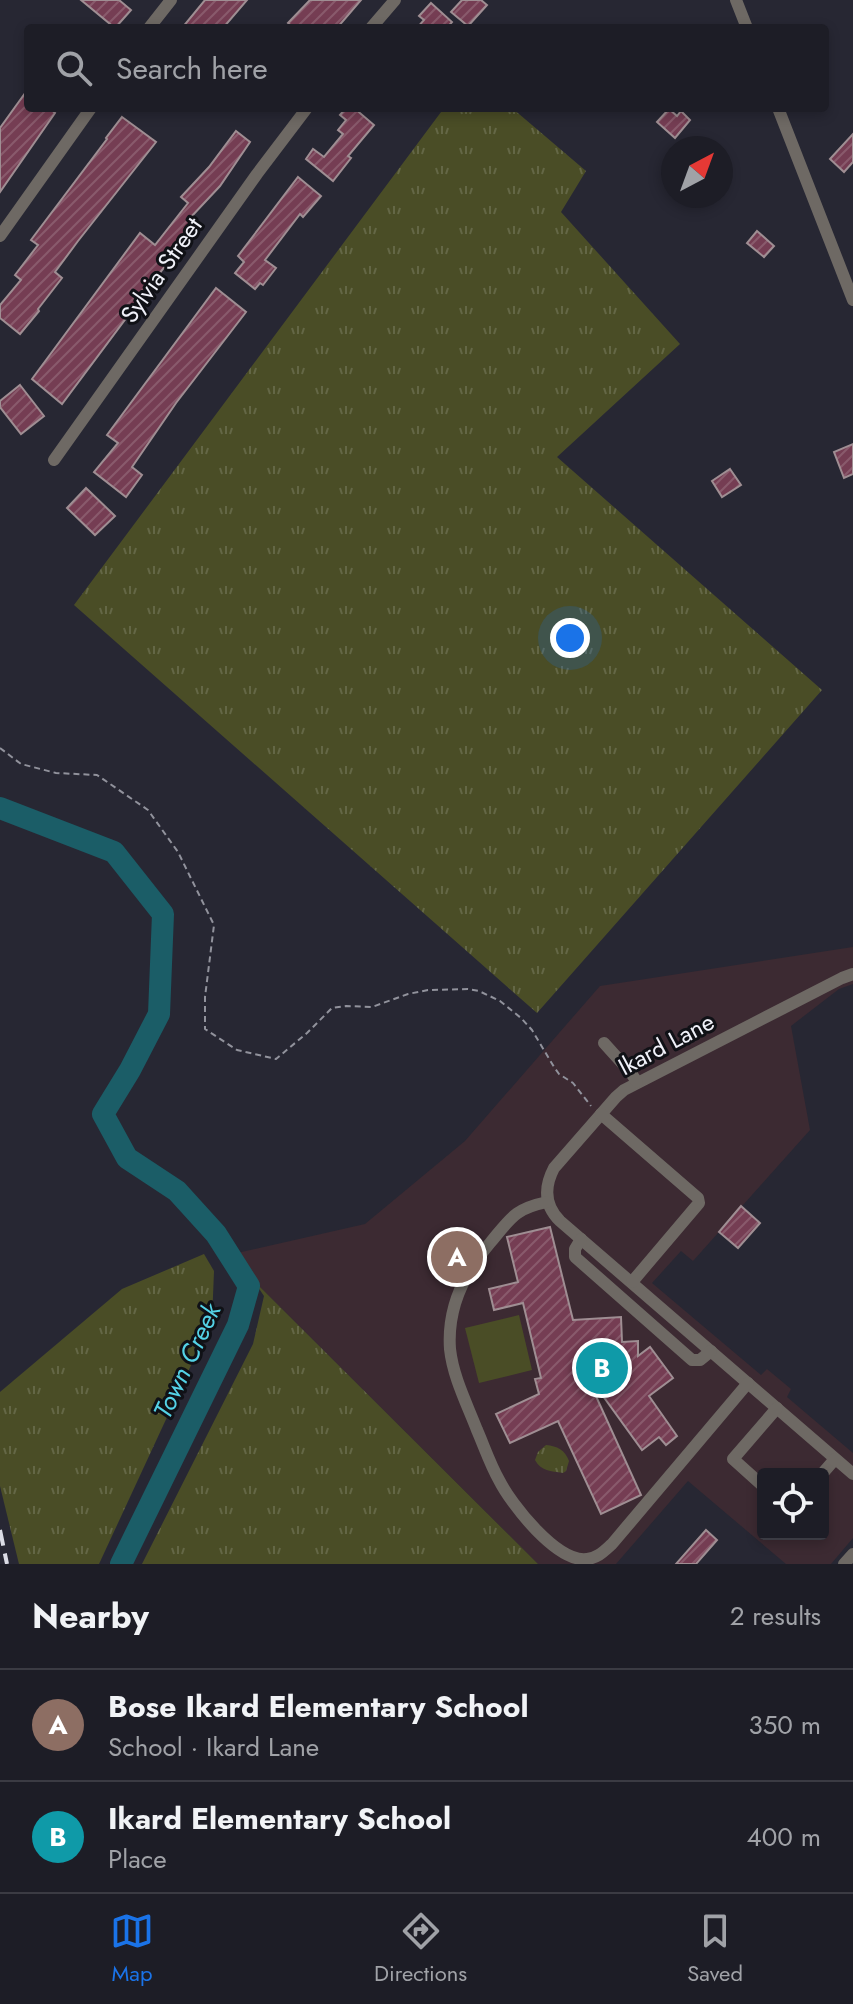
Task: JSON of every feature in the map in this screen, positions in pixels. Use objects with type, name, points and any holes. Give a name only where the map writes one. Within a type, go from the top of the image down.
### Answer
[{"type":"street","points":[[152,24],[171,0]]},
{"type":"street","points":[[374,24],[395,0]]},
{"type":"street","points":[[736,0],[745,24]]},
{"type":"street","points":[[0,236],[88,112]]},
{"type":"street","name":"Sylvia Street","points":[[54,460],[304,112]]},
{"type":"street","points":[[780,112],[853,300]]},
{"type":"street","name":"Ikard Lane","points":[[547,1202],[549,1178],[554,1168],[616,1097],[637,1082],[853,974]]},
{"type":"street","points":[[604,1043],[637,1082]]},
{"type":"street","points":[[601,1114],[698,1198],[699,1203],[632,1282]]},
{"type":"street","points":[[748,1383],[612,1544],[598,1556],[584,1560],[570,1557],[529,1522],[499,1481],[456,1378],[450,1348],[452,1317],[463,1279],[517,1211],[547,1202],[552,1213],[581,1239],[632,1282],[853,1474]]},
{"type":"street","points":[[581,1239],[575,1249],[575,1257],[692,1360],[700,1360],[711,1351]]},
{"type":"street","points":[[757,1481],[733,1459],[777,1408]]},
{"type":"street","points":[[827,1468],[835,1459]]},
{"type":"street","points":[[844,1564],[853,1554]]},
{"type":"path","points":[[0,748],[21,764],[56,773],[97,775],[148,810],[178,852],[214,925],[205,997],[205,1029],[237,1050],[276,1059],[332,1008],[372,1007],[428,990],[468,989],[500,1001],[521,1018],[559,1074],[573,1083],[601,1114]]},
{"type":"shaded area","points":[[853,947],[853,984],[839,989],[791,1026],[810,1130],[693,1261],[681,1251],[652,1283],[761,1375],[767,1369],[791,1389],[787,1397],[853,1453],[853,1538],[831,1564],[786,1564],[758,1540],[829,1540],[829,1468],[757,1468],[757,1539],[688,1481],[616,1564],[538,1564],[254,1281],[237,1253],[365,1224],[465,1141],[600,986]]},
{"type":"green space","points":[[441,112],[517,112],[586,171],[561,212],[680,344],[557,457],[822,690],[537,1013],[74,605]]},
{"type":"green space","points":[[204,1254],[214,1271],[212,1320],[99,1564],[19,1564],[0,1486],[0,1392],[122,1289]]},
{"type":"green space","points":[[254,1281],[538,1564],[142,1564],[253,1344],[264,1296]]},
{"type":"green space","points":[[519,1315],[532,1370],[479,1383],[465,1328]]},
{"type":"green space","points":[[546,1445],[563,1451],[569,1461],[566,1471],[550,1471],[537,1464],[538,1452]]},
{"type":"building","points":[[81,0],[119,0],[131,10],[119,24],[110,24]]},
{"type":"building","points":[[205,0],[247,0],[226,24],[185,24]]},
{"type":"building","points":[[310,0],[361,0],[340,24],[288,23]]},
{"type":"building","points":[[462,0],[481,0],[487,5],[470,24],[451,12]]},
{"type":"building","points":[[431,3],[452,22],[420,24],[424,20],[419,16]]},
{"type":"building","points":[[24,95],[24,112],[55,113],[0,192],[0,128]]},
{"type":"building","points":[[343,112],[359,112],[374,125],[348,156],[351,158],[333,181],[306,159],[313,149],[324,157],[343,134],[338,130],[346,120],[340,115]]},
{"type":"building","points":[[666,112],[677,116],[682,112],[690,120],[677,136],[657,122]]},
{"type":"building","points":[[122,117],[156,142],[55,272],[62,278],[20,334],[0,318],[0,305],[21,280],[15,275],[38,245],[31,240]]},
{"type":"building","points":[[236,131],[250,142],[220,186],[191,217],[195,221],[168,255],[171,258],[62,404],[32,379],[140,233],[155,245],[188,203],[181,197]]},
{"type":"building","points":[[853,134],[853,162],[844,172],[830,159]]},
{"type":"building","points":[[298,177],[321,196],[303,217],[300,214],[265,260],[276,268],[263,285],[260,283],[255,289],[235,273],[244,262],[238,256]]},
{"type":"building","points":[[757,231],[774,246],[764,257],[747,243]]},
{"type":"building","points":[[216,288],[246,312],[176,403],[132,467],[142,475],[126,497],[94,472],[118,443],[107,435]]},
{"type":"building","points":[[20,385],[44,416],[21,434],[0,407],[0,401]]},
{"type":"building","points":[[853,444],[853,474],[844,478],[834,452]]},
{"type":"building","points":[[730,469],[741,485],[722,497],[712,481]]},
{"type":"building","points":[[86,488],[115,516],[95,535],[67,508]]},
{"type":"building","points":[[741,1206],[760,1223],[738,1248],[719,1232]]},
{"type":"building","points":[[550,1227],[573,1320],[621,1317],[622,1342],[638,1341],[638,1356],[650,1347],[673,1378],[649,1396],[677,1436],[666,1445],[659,1437],[642,1450],[600,1392],[595,1394],[641,1495],[601,1514],[558,1421],[510,1443],[496,1414],[539,1394],[535,1379],[541,1378],[523,1303],[494,1310],[489,1289],[518,1282],[507,1237]]},
{"type":"building","points":[[706,1530],[717,1540],[696,1564],[676,1564]]},
{"type":"waterway","name":"Town Creek","points":[[0,808],[114,852],[163,914],[159,1014],[103,1114],[127,1158],[177,1191],[216,1234],[249,1286],[238,1325],[121,1564]]},
{"type":"railway","points":[[0,1530],[7,1564]]},
{"type":"place","name":"Bose Ikard Elementary School","points":[[457,1257]]},
{"type":"place","name":"Ikard Elementary School","points":[[602,1368]]}]
